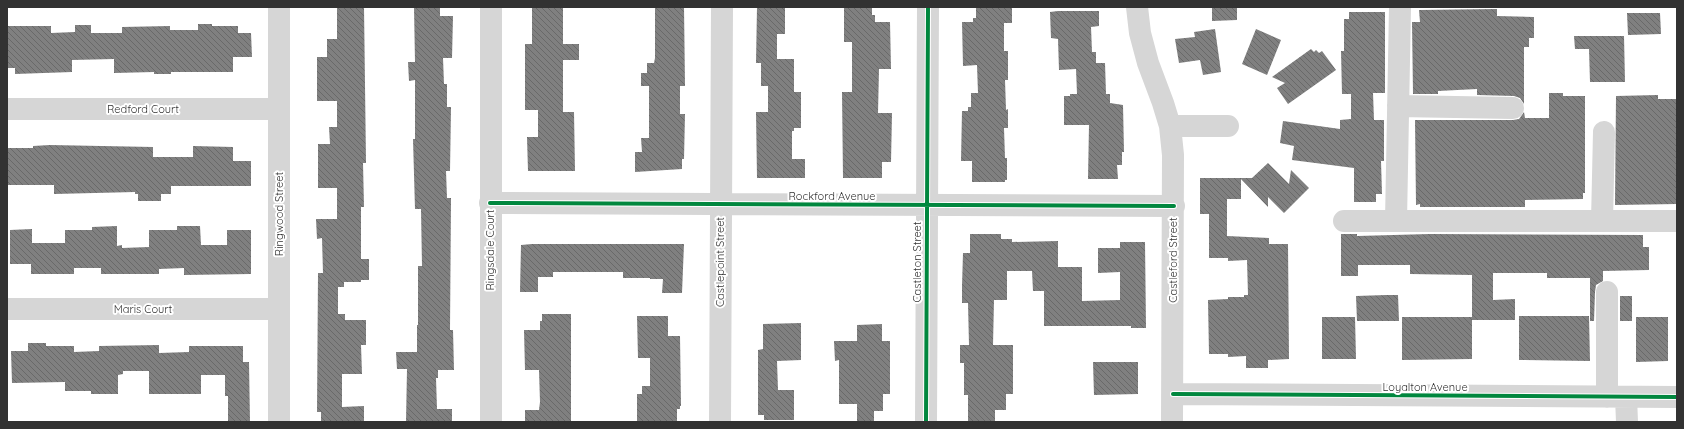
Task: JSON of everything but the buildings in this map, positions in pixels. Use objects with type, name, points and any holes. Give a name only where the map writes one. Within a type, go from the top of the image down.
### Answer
[{"type":"street","name":"Ringwood Street","points":[[279,7],[279,422]]},
{"type":"street","name":"Ringsdale Court","points":[[491,7],[491,422]]},
{"type":"street","name":"Castlepoint Street","points":[[720,422],[722,7]]},
{"type":"street","name":"Castleton Street","points":[[926,422],[928,7]]},
{"type":"street","name":"Castleford Street","points":[[1137,7],[1140,33],[1148,62],[1164,102],[1170,126],[1174,155],[1172,422]]},
{"type":"street","points":[[1396,221],[1400,7]]},
{"type":"street","points":[[1398,106],[1513,108]]},
{"type":"street","name":"Redford Court","points":[[7,109],[279,109]]},
{"type":"street","points":[[1170,126],[1228,126]]},
{"type":"street","points":[[1602,220],[1604,132]]},
{"type":"street","name":"Rockford Avenue","points":[[490,203],[1174,206]]},
{"type":"street","points":[[1344,221],[1677,220]]},
{"type":"street","points":[[1607,292],[1617,397],[1627,422]]},
{"type":"street","name":"Maris Court","points":[[7,309],[279,309]]},
{"type":"street","name":"Loyalton Avenue","points":[[1173,394],[1677,397]]},
{"type":"cycle path","points":[[926,422],[928,7]]},
{"type":"cycle path","points":[[490,203],[1174,206]]},
{"type":"cycle path","points":[[1173,394],[1677,397]]}]
